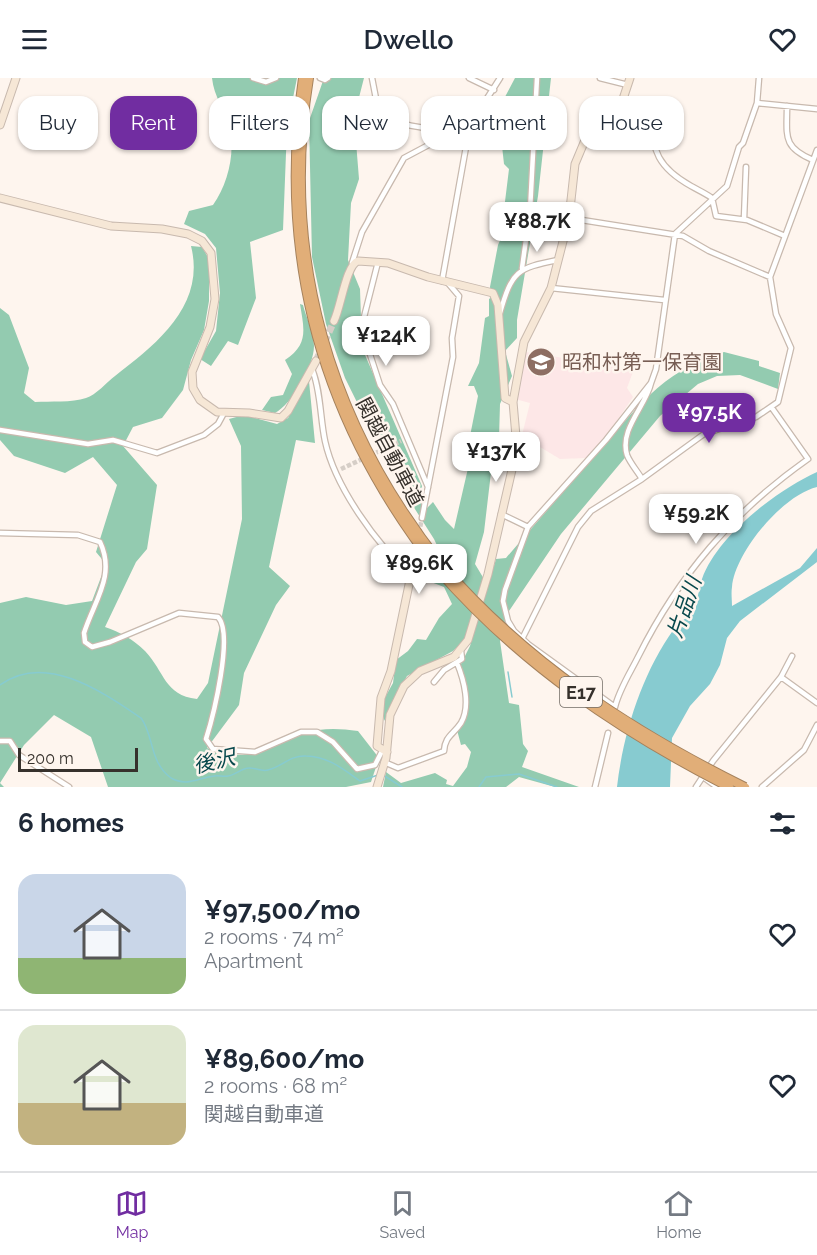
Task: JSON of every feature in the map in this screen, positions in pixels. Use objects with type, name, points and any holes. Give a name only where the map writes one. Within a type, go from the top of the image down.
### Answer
[{"type":"highway","name":"関越自動車道","points":[[303,78],[295,145],[295,209],[302,274],[315,333],[333,391],[360,452],[396,514],[491,627],[583,702],[649,744],[729,787]]},
{"type":"highway","name":"関越自動車道","points":[[309,78],[302,146],[301,210],[308,271],[320,331],[339,388],[370,457],[401,511],[440,567],[495,622],[586,696],[653,740],[745,787]]},
{"type":"street","points":[[0,125],[16,78]]},
{"type":"street","points":[[253,78],[266,82],[276,78]]},
{"type":"street","points":[[320,78],[328,78]]},
{"type":"street","points":[[372,78],[378,109],[387,117],[403,124],[421,126]]},
{"type":"street","points":[[469,78],[494,90]]},
{"type":"street","points":[[488,96],[500,78]]},
{"type":"street","points":[[498,321],[510,286],[522,268],[530,211],[537,78]]},
{"type":"street","points":[[600,78],[629,82],[623,96]]},
{"type":"street","points":[[642,479],[627,454],[626,443],[635,415],[656,369],[675,234],[727,186],[739,147],[743,143],[757,103],[759,78]]},
{"type":"street","points":[[757,103],[817,109]]},
{"type":"street","points":[[787,106],[789,141],[796,153],[813,160]]},
{"type":"street","points":[[334,321],[342,306],[362,232],[404,158],[421,149]]},
{"type":"street","points":[[445,282],[466,150]]},
{"type":"street","points":[[378,785],[390,715],[404,686],[420,671],[449,660],[461,651],[471,632],[517,448],[513,402],[524,342],[551,288],[569,218],[572,176],[580,150]]},
{"type":"street","points":[[654,150],[656,156],[689,185],[709,196],[713,201],[717,217],[744,219],[785,236]]},
{"type":"street","points":[[523,637],[585,517],[704,434],[756,417],[772,408],[780,396],[792,352],[776,314],[770,277],[817,150]]},
{"type":"street","points":[[744,219],[746,167]]},
{"type":"street","points":[[0,198],[111,226],[162,229],[188,234],[202,241],[211,253],[214,307],[210,327],[194,367],[191,382],[200,400],[213,411],[249,413],[272,419],[284,416],[316,361]]},
{"type":"street","points":[[569,218],[675,234],[770,277]]},
{"type":"street","points":[[522,268],[558,260]]},
{"type":"street","points":[[352,263],[378,262],[445,282],[493,293],[498,305],[505,398],[513,402]]},
{"type":"street","points":[[378,262],[366,307],[364,336],[380,385],[393,404],[403,440],[428,487]]},
{"type":"street","points":[[422,518],[453,357],[452,338],[459,298],[445,282]]},
{"type":"street","points":[[551,288],[664,300]]},
{"type":"street","points":[[312,369],[325,443],[356,509],[411,571],[391,671],[381,698],[377,746],[384,751]]},
{"type":"street","points":[[651,383],[606,440],[528,527],[503,602],[511,627],[537,651],[615,707],[660,613],[704,554],[754,502],[807,459],[772,408]]},
{"type":"street","points":[[0,430],[88,444],[113,440],[157,453],[204,435],[218,424],[224,413]]},
{"type":"street","points":[[500,514],[528,527]]},
{"type":"street","points":[[0,533],[78,536],[100,542],[107,569],[105,581],[84,633],[85,642],[92,647],[110,642],[179,613],[218,617],[224,627],[221,689],[206,739],[213,749],[255,752],[301,732],[317,732],[333,742],[357,769],[362,770],[375,765],[384,751]]},
{"type":"street","points":[[434,682],[444,670],[462,659],[461,651]]},
{"type":"street","points":[[696,787],[713,761],[781,677],[792,656]]},
{"type":"street","points":[[383,764],[400,767],[418,758],[444,751],[446,739],[462,720],[466,703],[464,683],[457,663]]},
{"type":"street","points":[[781,677],[817,703]]},
{"type":"street","points":[[762,787],[804,750],[817,724]]},
{"type":"street","points":[[595,787],[608,733]]},
{"type":"street","points":[[0,741],[10,741],[19,755],[69,787]]},
{"type":"street","points":[[703,777],[717,787]]},
{"type":"shaded area","points":[[525,352],[634,369],[627,388],[633,397],[608,434],[586,458],[560,459],[540,447],[520,443],[530,403],[515,399]]},
{"type":"green space","points":[[212,78],[297,78],[293,96],[217,96]]},
{"type":"green space","points":[[324,78],[364,78],[359,96],[322,96],[322,150],[357,150],[359,179],[351,203],[348,260],[360,289],[362,348],[422,486],[420,498],[427,508],[433,502],[454,529],[469,464],[467,451],[478,396],[474,386],[468,386],[479,363],[485,318],[489,316],[489,299],[492,297],[490,287],[498,245],[506,227],[502,226],[509,169],[504,164],[502,150],[543,150],[538,196],[517,320],[517,338],[505,351],[512,376],[500,404],[499,438],[492,464],[484,532],[475,564],[484,579],[465,640],[453,651],[407,676],[384,721],[383,701],[393,683],[396,660],[408,651],[417,639],[426,640],[439,618],[452,604],[444,587],[418,577],[416,566],[424,559],[430,569],[443,558],[434,539],[392,473],[345,378],[326,324],[312,257],[310,118]]},
{"type":"green space","points":[[515,78],[551,78],[549,96],[505,96]]},
{"type":"green space","points":[[232,150],[286,150],[283,230],[250,242],[256,298],[238,345],[228,341],[211,366],[200,359],[216,331],[220,293],[216,248],[205,234],[184,224],[189,211],[213,205],[223,187]]},
{"type":"green space","points":[[191,246],[202,247],[209,259],[209,301],[204,330],[191,360],[183,390],[162,418],[133,427],[123,446],[157,485],[147,549],[136,562],[105,627],[126,636],[145,651],[171,688],[186,697],[197,699],[208,683],[242,519],[241,446],[229,419],[244,415],[277,424],[288,418],[309,381],[315,443],[296,440],[269,567],[290,586],[276,605],[244,673],[239,705],[207,748],[236,755],[247,754],[309,731],[344,729],[358,731],[379,758],[371,782],[346,787],[108,787],[91,737],[54,715],[24,745],[0,783],[0,603],[26,597],[66,605],[92,601],[106,564],[96,552],[117,485],[93,457],[65,473],[14,456],[0,440],[0,308],[9,315],[29,368],[24,393],[35,402],[80,400],[97,391],[147,350],[174,321],[185,305],[191,287],[194,267]]},
{"type":"green space","points":[[300,304],[303,305],[314,341],[310,364],[301,384],[282,408],[275,413],[262,410],[271,397],[283,395],[292,374],[285,360],[298,348],[303,335]]},
{"type":"green space","points":[[724,352],[759,361],[759,366],[780,373],[778,389],[740,375],[717,376],[698,384],[660,416],[561,534],[509,611],[500,641],[509,703],[519,705],[523,744],[528,751],[522,767],[579,787],[555,787],[519,777],[506,787],[383,787],[386,772],[401,783],[435,773],[447,780],[446,784],[453,786],[467,767],[471,752],[465,744],[461,745],[457,730],[462,725],[466,687],[460,666],[470,646],[496,559],[506,558],[650,394],[682,371]]},
{"type":"water","points":[[817,472],[817,487],[790,501],[776,513],[751,542],[735,573],[732,606],[800,568],[817,548],[817,562],[740,621],[727,638],[720,665],[710,684],[690,706],[672,738],[670,787],[617,787],[629,725],[643,684],[674,629],[695,611],[701,583],[710,563],[734,531],[750,516],[784,490]]},
{"type":"waterway","name":"後沢","points":[[0,685],[17,676],[35,672],[54,674],[91,687],[141,718],[159,764],[164,772],[177,781],[187,782],[214,776],[228,776],[249,768],[266,770],[300,756],[321,758],[360,781],[378,775]]},
{"type":"waterway","points":[[508,672],[512,697]]},
{"type":"waterway","name":"後沢","points":[[479,787],[486,777],[519,774],[557,787]]},
{"type":"waterway","name":"後沢","points":[[383,775],[402,787]]},
{"type":"tunnel","points":[[316,361],[334,321]]},
{"type":"tunnel","points":[[341,469],[401,441]]},
{"type":"tunnel","points":[[419,533],[422,518]]},
{"type":"tunnel","points":[[412,567],[417,541]]},
{"type":"place","name":"昭和村第一保育園","points":[[541,362]]},
{"type":"water label","name":"片品川","points":[[684,607]]}]
